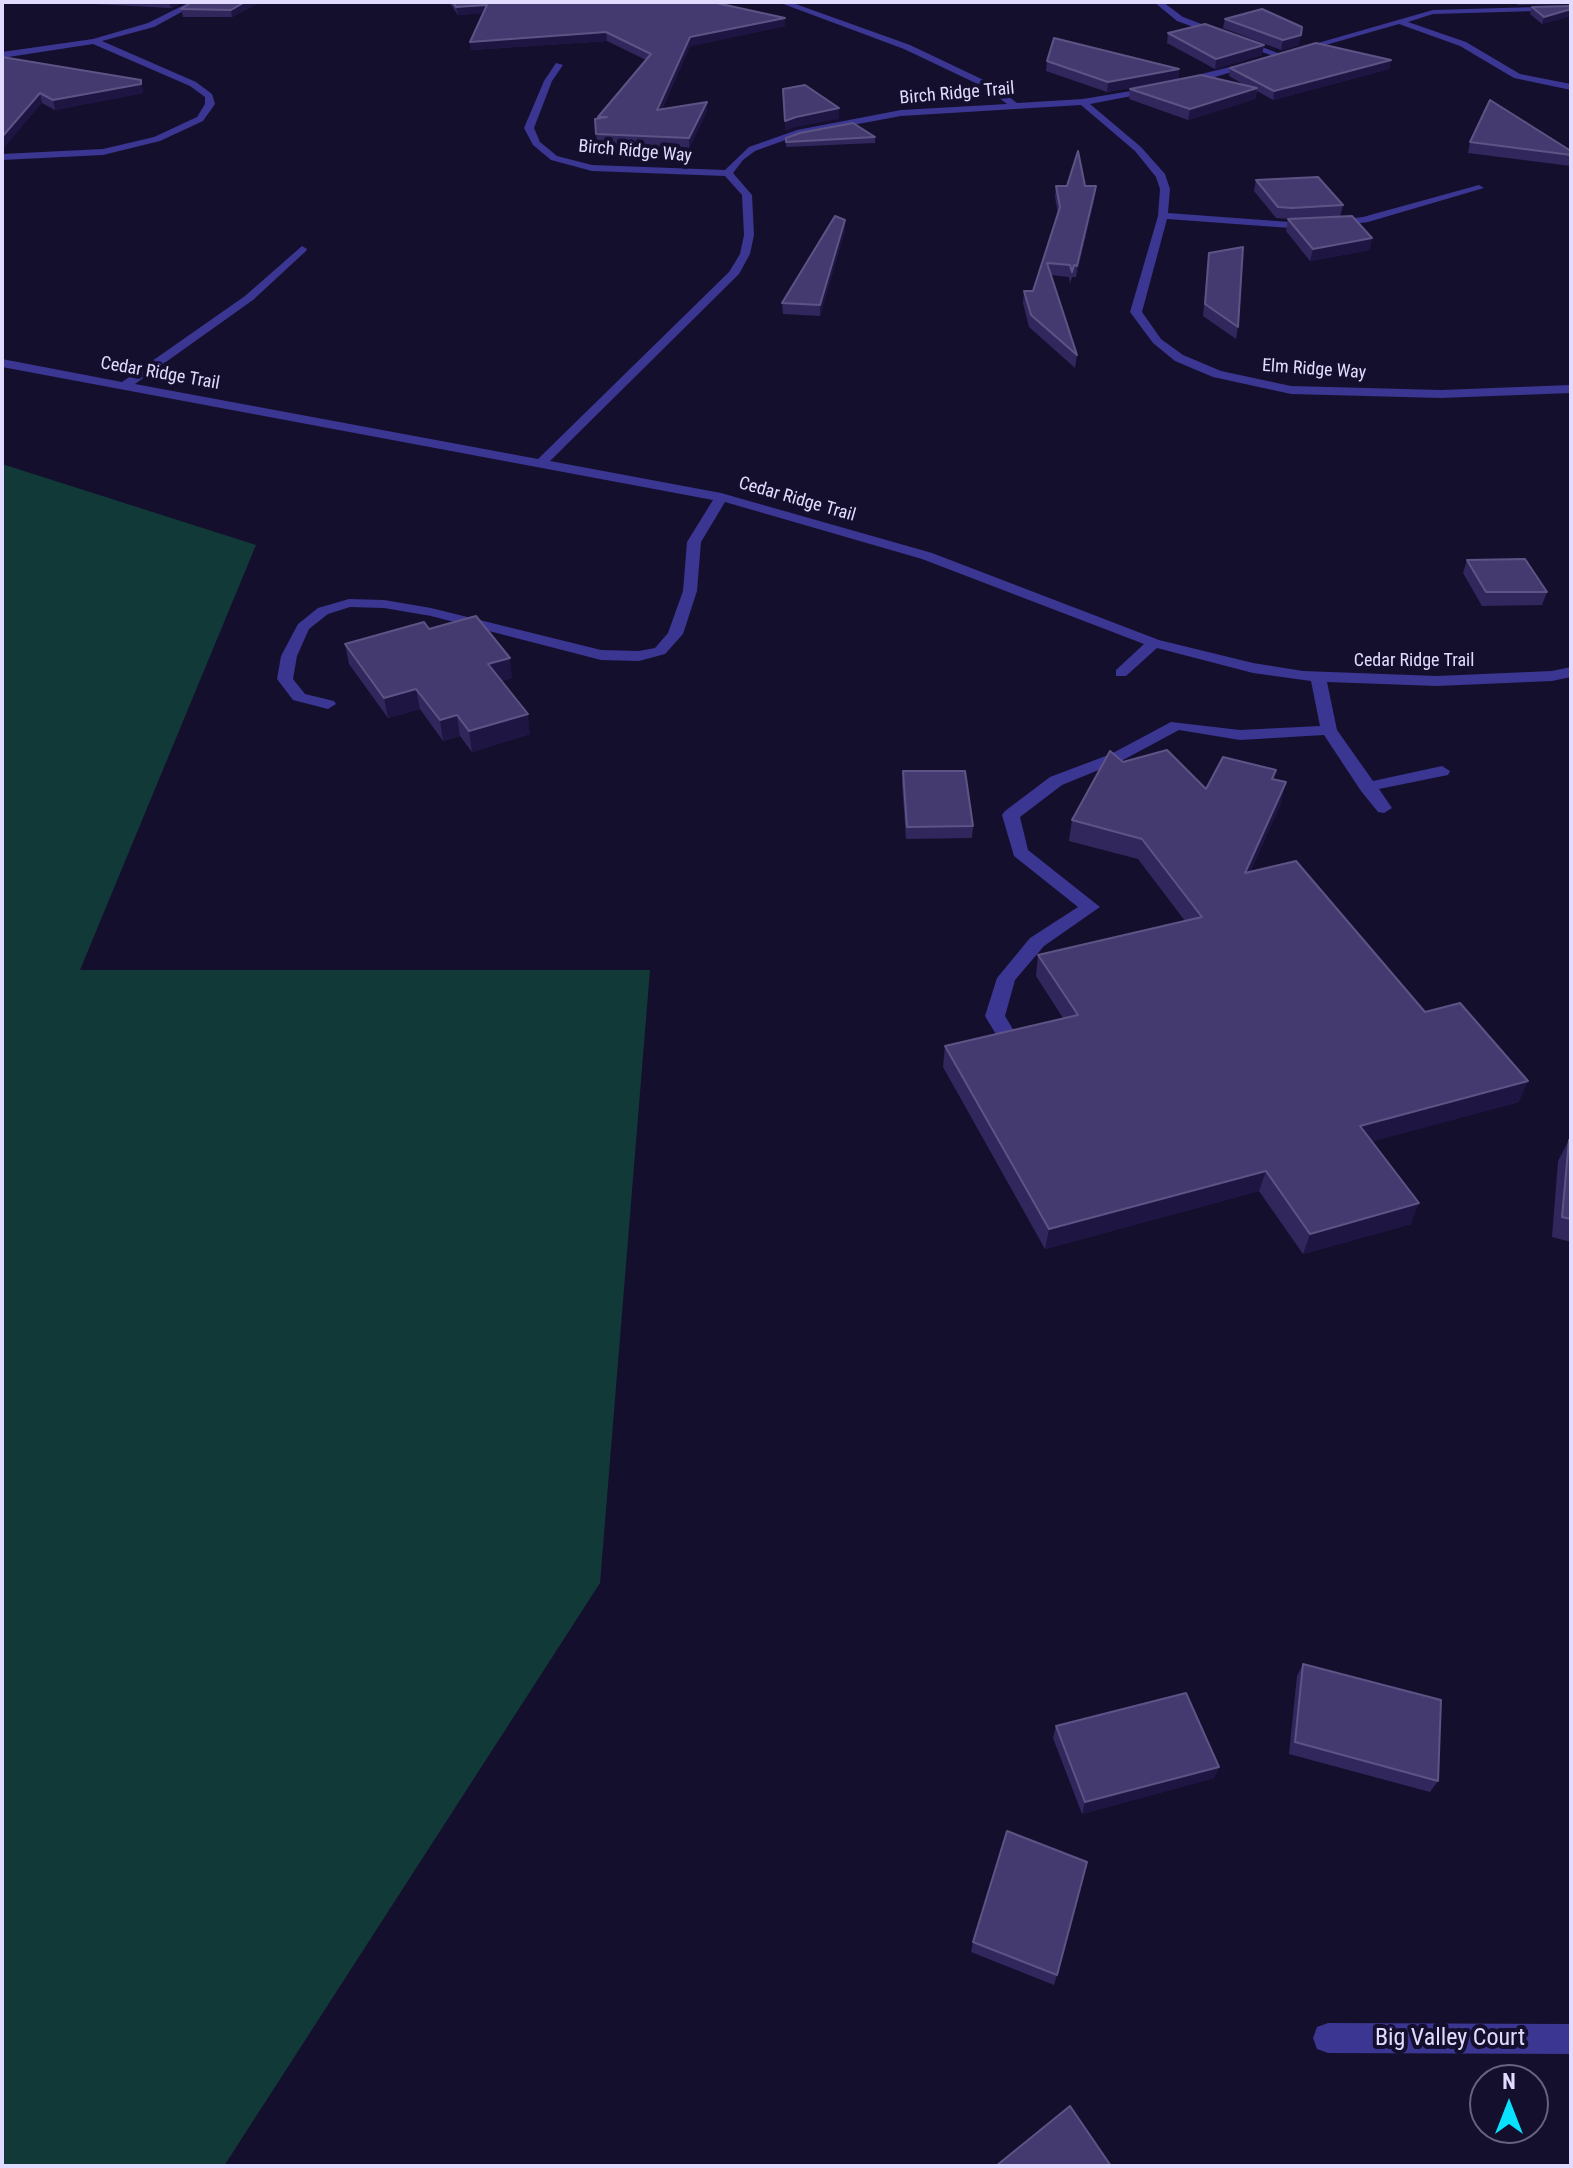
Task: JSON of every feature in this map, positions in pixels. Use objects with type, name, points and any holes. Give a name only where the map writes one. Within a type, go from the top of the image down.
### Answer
[{"type":"street","points":[[2,55],[94,41],[151,25],[196,2]]},
{"type":"street","points":[[782,2],[919,52],[989,86],[1014,105]]},
{"type":"street","points":[[1158,2],[1180,19],[1279,55]]},
{"type":"street","points":[[1476,2],[1487,9]]},
{"type":"street","name":"Birch Ridge Trail","points":[[728,173],[752,149],[797,133],[901,113],[1083,102],[1181,84],[1433,12],[1571,8]]},
{"type":"street","points":[[1398,21],[1463,44],[1517,76],[1571,87]]},
{"type":"street","points":[[2,157],[103,152],[157,139],[188,127],[200,119],[210,104],[209,96],[193,84],[94,41]]},
{"type":"street","name":"Birch Ridge Way","points":[[559,65],[548,81],[529,128],[536,143],[554,158],[592,168],[728,173]]},
{"type":"street","name":"Elm Ridge Way","points":[[1083,102],[1138,149],[1161,176],[1165,189],[1163,216],[1136,312],[1157,341],[1179,358],[1217,374],[1291,390],[1441,394],[1571,389]]},
{"type":"street","points":[[542,462],[733,274],[745,254],[749,235],[748,205],[747,195],[728,173]]},
{"type":"street","points":[[1163,216],[1290,225],[1329,224],[1364,220],[1479,188]]},
{"type":"street","points":[[124,386],[249,298],[302,249]]},
{"type":"street","name":"Cedar Ridge Trail","points":[[2,363],[721,497],[927,556],[1154,643],[1253,668],[1318,677],[1437,681],[1552,676],[1571,672]]},
{"type":"street","points":[[328,704],[299,697],[285,679],[289,656],[303,627],[323,611],[349,603],[384,604],[431,612],[601,655],[639,656],[660,651],[675,634],[690,591],[694,542],[721,497]]},
{"type":"street","points":[[1121,673],[1154,643]]},
{"type":"street","points":[[1318,677],[1329,730],[1384,808]]},
{"type":"street","points":[[1010,1041],[995,1016],[1006,978],[1037,942],[1091,907],[1020,852],[1011,815],[1056,781],[1117,757],[1177,725],[1240,735],[1329,730]]},
{"type":"street","points":[[1367,787],[1442,771]]},
{"type":"street","name":"Big Valley Court","points":[[1328,2038],[1571,2039]]},
{"type":"green space","points":[[2,464],[256,545],[80,970],[650,970],[600,1583],[224,2166],[2,2166]]},
{"type":"building","points":[[192,2],[245,2],[231,10],[181,9]]},
{"type":"building","points":[[453,2],[712,2],[785,18],[690,37],[657,110],[707,102],[689,138],[596,134],[595,119],[607,117],[598,117],[651,54],[606,32],[470,42],[487,5],[456,7]]},
{"type":"building","points":[[1571,6],[1571,9],[1544,17],[1532,7]]},
{"type":"building","points":[[1262,9],[1302,27],[1301,35],[1283,40],[1225,19]]},
{"type":"building","points":[[1205,24],[1264,45],[1216,59],[1168,33]]},
{"type":"building","points":[[1054,38],[1179,69],[1108,82],[1047,61]]},
{"type":"building","points":[[1316,43],[1391,60],[1274,91],[1230,68]]},
{"type":"building","points":[[2,57],[141,80],[141,84],[53,100],[40,93],[2,137]]},
{"type":"building","points":[[1201,75],[1257,88],[1190,109],[1130,89]]},
{"type":"building","points":[[805,85],[839,108],[785,121],[783,89]]},
{"type":"building","points":[[1490,100],[1571,151],[1571,155],[1470,142]]},
{"type":"building","points":[[853,123],[875,137],[786,142],[786,138],[800,133]]},
{"type":"building","points":[[1078,151],[1085,186],[1096,186],[1077,266],[1074,265],[1072,272],[1070,265],[1047,263],[1077,355],[1031,315],[1024,291],[1033,291],[1060,207],[1056,186],[1067,186]]},
{"type":"building","points":[[1318,177],[1343,205],[1278,207],[1256,180]]},
{"type":"building","points":[[835,216],[845,220],[820,305],[782,303]]},
{"type":"building","points":[[1352,216],[1372,238],[1313,249],[1288,219]]},
{"type":"building","points":[[1243,247],[1238,327],[1205,304],[1209,253]]},
{"type":"building","points":[[1525,559],[1547,592],[1486,592],[1467,560]]},
{"type":"building","points":[[476,616],[510,658],[488,664],[528,714],[469,731],[457,715],[440,720],[416,689],[384,698],[345,644],[424,622],[429,629]]},
{"type":"building","points":[[1167,750],[1206,789],[1223,757],[1276,770],[1272,779],[1286,782],[1245,873],[1296,861],[1425,1012],[1460,1003],[1528,1081],[1360,1126],[1419,1203],[1310,1234],[1266,1171],[1049,1229],[945,1046],[1078,1015],[1038,955],[1202,917],[1142,839],[1072,820],[1110,751],[1123,762]]},
{"type":"building","points":[[903,771],[965,771],[973,826],[907,827]]},
{"type":"building","points":[[1571,1140],[1571,1219],[1562,1217]]},
{"type":"building","points":[[1303,1664],[1441,1700],[1438,1781],[1295,1742]]},
{"type":"building","points":[[1186,1693],[1219,1767],[1085,1802],[1056,1726]]},
{"type":"building","points":[[1007,1831],[1087,1862],[1057,1975],[973,1942]]},
{"type":"building","points":[[1070,2106],[1111,2166],[996,2166]]}]
